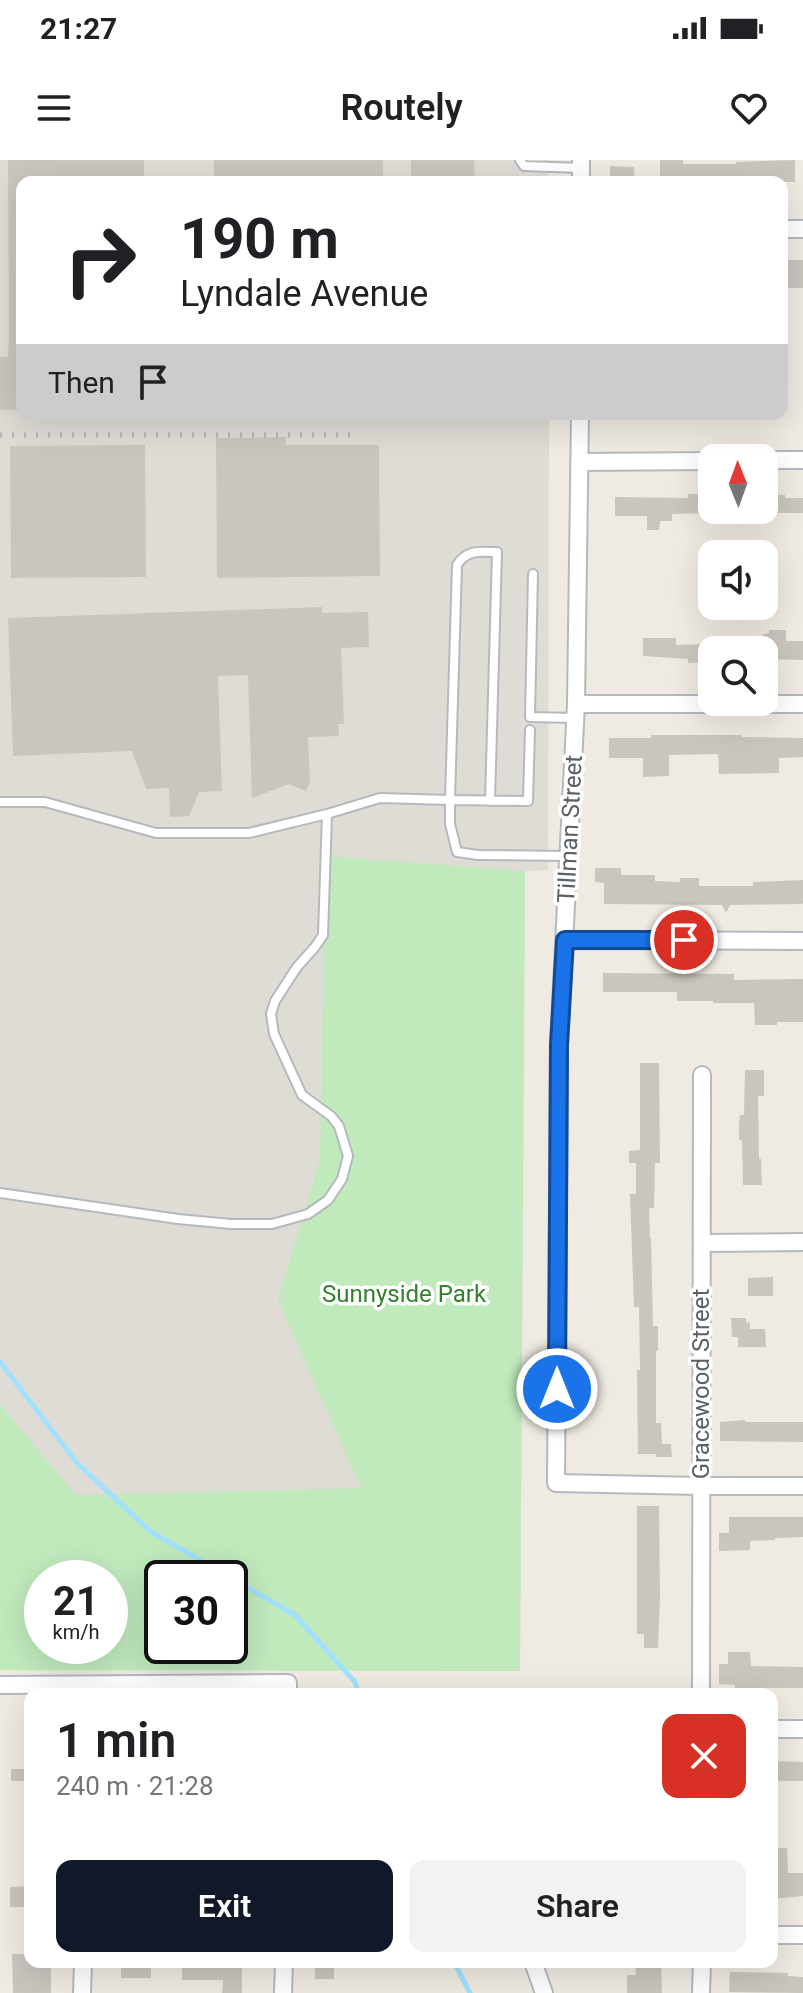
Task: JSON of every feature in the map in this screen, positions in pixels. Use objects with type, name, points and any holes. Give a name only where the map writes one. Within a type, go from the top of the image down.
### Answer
[{"type":"street","name":"Tillman Street","points":[[580,420],[575,711],[559,1045],[556,1483],[700,1486]]},
{"type":"street","points":[[778,460],[803,460]]},
{"type":"street","points":[[579,462],[698,461]]},
{"type":"street","points":[[575,711],[803,704]]},
{"type":"street","points":[[565,940],[803,941]]},
{"type":"street","name":"Gracewood Street","points":[[701,1688],[702,1075]]},
{"type":"street","points":[[702,1243],[803,1242]]},
{"type":"street","points":[[700,1486],[803,1486]]},
{"type":"street","points":[[0,1685],[64,1688]]},
{"type":"street","points":[[778,1729],[803,1729]]},
{"type":"street","points":[[778,1935],[803,1935]]},
{"type":"street","points":[[82,1993],[83,1968]]},
{"type":"street","points":[[283,1993],[284,1968]]},
{"type":"street","points":[[535,1968],[544,1993]]},
{"type":"street","points":[[701,1993],[702,1968]]},
{"type":"lane","points":[[520,160],[524,166],[581,170]]},
{"type":"lane","points":[[490,801],[497,552],[473,551],[462,556],[457,565],[450,824],[457,852],[569,856]]},
{"type":"lane","points":[[533,574],[530,717],[575,711]]},
{"type":"lane","points":[[0,802],[45,802],[156,833],[249,833],[380,798],[528,801],[530,730]]},
{"type":"lane","points":[[0,1193],[231,1224],[272,1224],[308,1214],[328,1200],[342,1179],[348,1156],[344,1141],[339,1126],[331,1116],[302,1095],[274,1034],[271,1014],[275,1001],[297,967],[323,935],[327,814]]},
{"type":"shaded area","points":[[0,160],[549,160],[549,176],[16,176],[16,420],[549,420],[548,870],[525,871],[520,1671],[0,1665]]},
{"type":"green space","name":"Sunnyside Park","points":[[326,856],[525,871],[520,1671],[0,1670],[0,1404],[76,1495],[361,1488],[278,1300],[320,1160]]},
{"type":"building","points":[[8,160],[144,160],[144,176],[16,176],[16,410],[0,410],[0,357],[8,357]]},
{"type":"building","points":[[214,160],[383,160],[383,176],[214,176]]},
{"type":"building","points":[[411,160],[474,160],[475,176],[411,176]]},
{"type":"building","points":[[660,160],[683,160],[683,164],[736,164],[795,160],[795,182],[788,182],[788,176],[660,176]]},
{"type":"building","points":[[610,166],[634,167],[635,176],[610,176]]},
{"type":"building","points":[[788,260],[803,260],[803,288],[788,288]]},
{"type":"building","points":[[286,437],[286,445],[379,445],[380,576],[217,578],[216,438]]},
{"type":"building","points":[[145,445],[146,577],[11,578],[10,446]]},
{"type":"building","points":[[688,494],[698,494],[698,513],[672,514],[672,521],[660,521],[659,530],[647,530],[647,516],[615,516],[615,497],[688,498]]},
{"type":"building","points":[[778,495],[803,498],[803,513],[778,513]]},
{"type":"building","points":[[322,607],[322,613],[368,612],[369,647],[341,648],[344,724],[338,724],[339,736],[308,737],[310,782],[306,791],[289,784],[252,798],[248,675],[218,676],[222,791],[199,792],[189,816],[170,817],[169,788],[146,789],[132,751],[13,756],[8,618]]},
{"type":"building","points":[[769,630],[786,630],[786,641],[803,641],[803,660],[778,659],[778,636],[762,636]]},
{"type":"building","points":[[643,638],[676,638],[676,645],[698,644],[698,663],[643,656]]},
{"type":"building","points":[[651,735],[803,738],[803,757],[779,758],[779,773],[719,774],[718,754],[669,755],[669,776],[643,777],[643,758],[609,758],[609,738],[651,738]]},
{"type":"building","points":[[595,868],[621,868],[621,875],[655,875],[655,881],[680,882],[680,878],[699,878],[699,886],[753,886],[753,882],[803,880],[803,903],[730,905],[726,913],[722,905],[604,904],[604,883],[595,882]]},
{"type":"building","points":[[603,973],[734,974],[734,980],[803,979],[803,1022],[755,1025],[754,1003],[677,1001],[677,992],[603,992]]},
{"type":"building","points":[[640,1063],[659,1063],[660,1163],[655,1163],[654,1208],[649,1208],[653,1326],[658,1326],[656,1423],[661,1423],[662,1444],[671,1444],[672,1457],[638,1454],[639,1307],[634,1307],[630,1194],[636,1194],[636,1163],[629,1163],[629,1151],[640,1150]]},
{"type":"building","points":[[745,1070],[764,1070],[764,1096],[758,1096],[762,1185],[743,1185],[739,1125],[740,1115],[744,1115]]},
{"type":"building","points":[[773,1277],[773,1296],[748,1296],[748,1278]]},
{"type":"building","points":[[731,1318],[746,1318],[750,1329],[765,1329],[766,1347],[738,1347],[738,1337],[732,1337]]},
{"type":"building","points":[[720,1422],[803,1422],[803,1442],[720,1441]]},
{"type":"building","points":[[637,1506],[659,1506],[658,1648],[644,1648],[644,1634],[637,1634]]},
{"type":"building","points":[[729,1517],[803,1517],[803,1537],[750,1541],[750,1550],[719,1551],[719,1533],[729,1533]]},
{"type":"building","points":[[728,1652],[750,1652],[751,1666],[803,1667],[803,1688],[735,1688],[735,1685],[719,1684],[719,1664],[728,1664]]},
{"type":"building","points":[[778,1761],[803,1762],[803,1781],[778,1781]]},
{"type":"building","points":[[11,1769],[24,1769],[24,1781],[11,1781]]},
{"type":"building","points":[[778,1848],[787,1848],[788,1873],[803,1873],[803,1896],[778,1898]]},
{"type":"building","points":[[24,1886],[24,1907],[10,1907],[10,1887]]},
{"type":"building","points":[[12,1954],[24,1954],[24,1968],[51,1968],[51,1993],[13,1993]]},
{"type":"building","points":[[121,1968],[151,1968],[151,1978],[121,1978]]},
{"type":"building","points":[[182,1968],[242,1968],[242,1993],[222,1993],[223,1980],[182,1980]]},
{"type":"building","points":[[315,1968],[334,1968],[334,1979],[315,1979]]},
{"type":"building","points":[[635,1968],[661,1968],[662,1993],[627,1993],[627,1975],[636,1975]]},
{"type":"building","points":[[730,1972],[788,1973],[788,1976],[803,1977],[803,1993],[729,1992]]},
{"type":"waterway","points":[[0,1362],[77,1463],[150,1531],[295,1615],[357,1688]]},
{"type":"waterway","points":[[457,1968],[470,1993]]},
{"type":"railway","points":[[0,435],[358,435]]},
{"type":"route","points":[[557,1389],[559,1045],[565,940],[684,940]]}]
